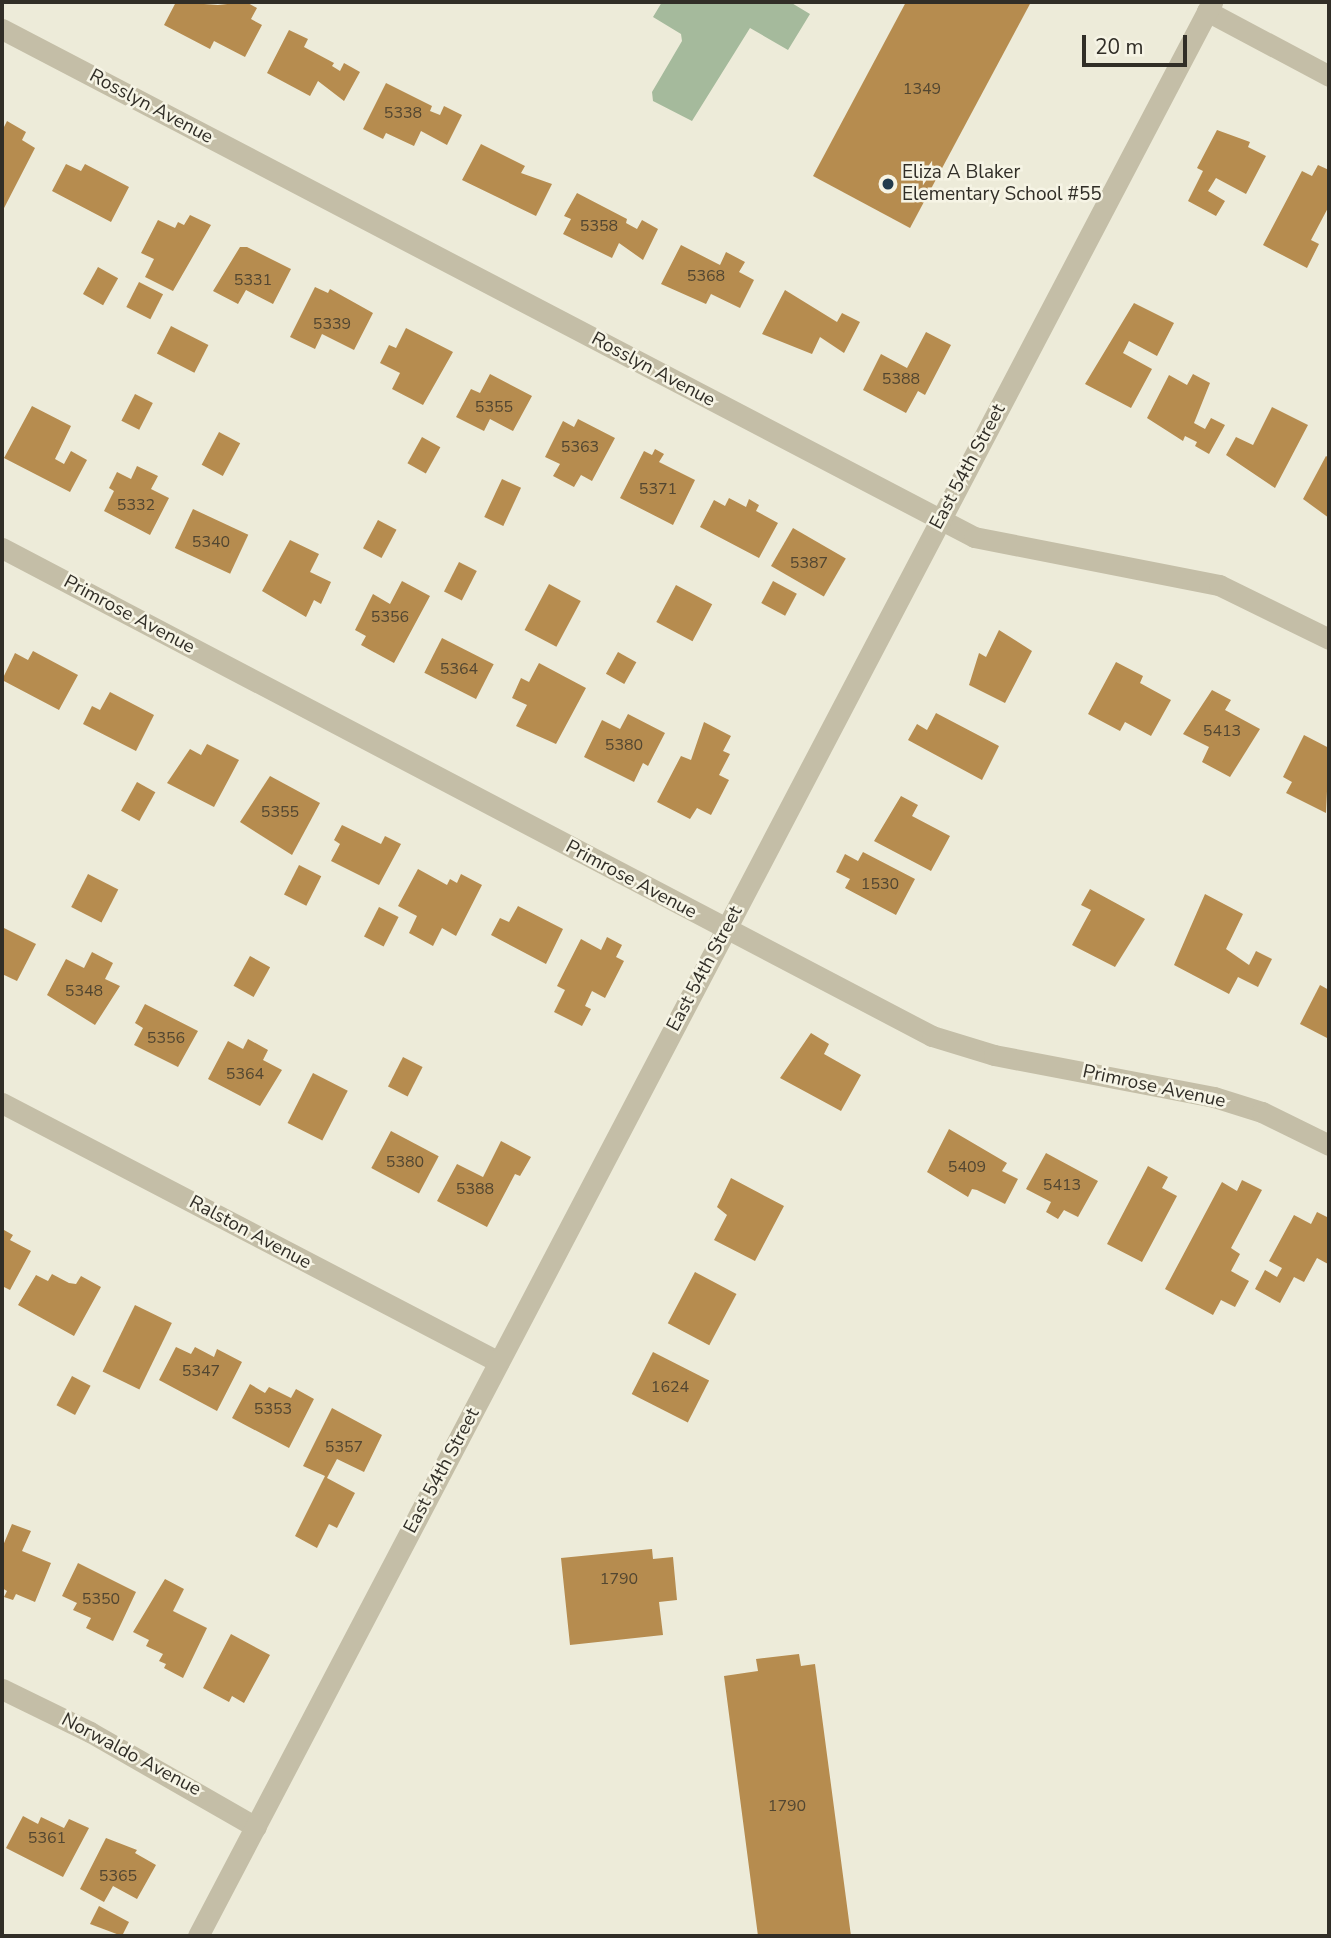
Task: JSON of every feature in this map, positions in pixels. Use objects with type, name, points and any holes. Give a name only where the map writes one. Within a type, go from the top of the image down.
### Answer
[{"type":"street","points":[[1210,6],[1329,76]]},
{"type":"street","name":"East 54th Street","points":[[198,1936],[1210,6]]},
{"type":"street","name":"Rosslyn Avenue","points":[[2,29],[984,541],[1219,586],[1329,639]]},
{"type":"street","name":"Primrose Avenue","points":[[2,548],[725,930],[947,1042],[1214,1097],[1262,1112],[1329,1145]]},
{"type":"street","name":"Ralston Avenue","points":[[2,1103],[499,1362]]},
{"type":"street","name":"Norwaldo Avenue","points":[[2,1689],[114,1745],[256,1827]]},
{"type":"green space","points":[[662,2],[790,2],[810,14],[788,50],[750,28],[692,121],[653,101],[652,92],[682,41],[681,34],[653,17]]},
{"type":"building","points":[[176,2],[218,5],[246,2],[257,8],[251,19],[262,25],[245,57],[214,41],[210,49],[164,25]]},
{"type":"building","points":[[906,2],[1031,2],[910,228],[813,176]]},
{"type":"building","points":[[289,30],[308,39],[304,47],[334,63],[332,66],[340,71],[344,63],[360,72],[344,101],[318,81],[310,96],[267,73]]},
{"type":"building","points":[[386,83],[432,106],[430,111],[440,115],[444,106],[462,115],[447,145],[421,131],[414,146],[386,133],[383,139],[363,129]]},
{"type":"building","points":[[7,121],[26,132],[22,140],[35,148],[2,212],[2,131]]},
{"type":"building","points":[[1217,130],[1250,142],[1248,147],[1266,156],[1246,194],[1216,178],[1208,191],[1225,201],[1216,216],[1188,201],[1203,171],[1197,168]]},
{"type":"building","points":[[481,144],[525,166],[521,173],[552,184],[536,216],[462,180]]},
{"type":"building","points":[[66,164],[81,171],[85,164],[129,187],[111,222],[52,191]]},
{"type":"building","points":[[1318,165],[1329,170],[1329,206],[1311,240],[1319,244],[1307,268],[1263,245],[1302,171],[1312,176]]},
{"type":"building","points":[[577,193],[627,219],[626,223],[637,229],[642,220],[658,229],[643,260],[619,243],[612,258],[563,234],[571,219],[564,216]]},
{"type":"building","points":[[190,215],[211,225],[173,291],[145,277],[154,259],[141,253],[158,220],[175,228],[178,222],[184,225]]},
{"type":"building","points":[[681,245],[720,265],[726,252],[745,262],[739,272],[754,280],[740,308],[711,294],[706,304],[661,284]]},
{"type":"building","points":[[240,247],[247,247],[291,269],[273,304],[246,290],[238,304],[213,291]]},
{"type":"building","points":[[98,267],[118,278],[103,305],[83,294]]},
{"type":"building","points":[[139,282],[163,294],[150,319],[126,307]]},
{"type":"building","points":[[315,287],[328,293],[330,289],[373,313],[354,350],[322,334],[315,349],[290,337]]},
{"type":"building","points":[[785,290],[837,322],[842,313],[860,322],[844,353],[820,337],[812,354],[762,334]]},
{"type":"building","points":[[1134,303],[1174,323],[1157,356],[1129,341],[1123,353],[1152,369],[1131,408],[1085,384]]},
{"type":"building","points":[[171,326],[208,345],[194,373],[157,354]]},
{"type":"building","points":[[406,328],[453,352],[423,405],[392,389],[400,373],[380,363],[389,345],[396,348]]},
{"type":"building","points":[[926,332],[951,345],[925,395],[918,391],[906,413],[863,390],[881,354],[907,368]]},
{"type":"building","points":[[490,374],[532,396],[513,431],[490,419],[484,431],[456,417],[471,389],[480,393]]},
{"type":"building","points":[[1193,374],[1210,383],[1194,423],[1205,429],[1211,418],[1225,425],[1209,454],[1195,446],[1197,442],[1185,436],[1183,441],[1147,418],[1169,375],[1187,385]]},
{"type":"building","points":[[135,394],[153,403],[139,430],[121,421]]},
{"type":"building","points":[[32,406],[71,426],[55,459],[64,464],[71,451],[87,460],[70,492],[4,458]]},
{"type":"building","points":[[1272,407],[1308,425],[1275,488],[1226,455],[1236,437],[1253,445]]},
{"type":"building","points":[[578,419],[615,438],[592,481],[581,475],[574,487],[553,476],[560,464],[545,457],[563,421],[574,427]]},
{"type":"building","points":[[219,432],[240,443],[223,476],[202,465]]},
{"type":"building","points":[[422,437],[440,447],[426,473],[407,463]]},
{"type":"building","points":[[655,449],[664,454],[659,462],[695,480],[673,525],[620,498],[644,451],[652,455]]},
{"type":"building","points":[[1326,456],[1329,458],[1329,518],[1303,499]]},
{"type":"building","points":[[137,466],[158,476],[151,489],[169,498],[150,535],[104,511],[114,491],[109,488],[117,472],[131,479]]},
{"type":"building","points":[[502,479],[521,488],[503,526],[484,517]]},
{"type":"building","points":[[729,498],[746,507],[749,499],[759,505],[756,511],[778,523],[759,558],[700,527],[714,500],[725,506]]},
{"type":"building","points":[[193,509],[248,535],[230,574],[175,548]]},
{"type":"building","points":[[378,520],[397,530],[382,558],[363,548]]},
{"type":"building","points":[[793,528],[846,558],[824,597],[771,566]]},
{"type":"building","points":[[290,540],[319,554],[310,572],[331,582],[321,604],[314,600],[306,617],[262,591]]},
{"type":"building","points":[[459,562],[477,571],[462,600],[444,591]]},
{"type":"building","points":[[402,581],[430,596],[394,663],[361,645],[366,636],[355,630],[373,594],[390,604]]},
{"type":"building","points":[[773,581],[797,594],[785,616],[761,603]]},
{"type":"building","points":[[549,584],[581,601],[556,647],[525,630]]},
{"type":"building","points":[[676,585],[712,604],[692,641],[656,622]]},
{"type":"building","points":[[999,630],[1032,651],[1005,703],[969,685],[979,653],[986,657]]},
{"type":"building","points":[[442,638],[494,664],[476,699],[424,673]]},
{"type":"building","points":[[33,651],[78,675],[59,710],[2,680],[15,653],[28,660]]},
{"type":"building","points":[[618,652],[636,662],[624,684],[606,674]]},
{"type":"building","points":[[1116,662],[1143,676],[1140,683],[1171,700],[1151,736],[1125,722],[1120,731],[1088,714]]},
{"type":"building","points":[[539,663],[586,688],[556,744],[516,726],[527,705],[512,698],[521,678],[529,682]]},
{"type":"building","points":[[1212,690],[1231,700],[1225,710],[1260,729],[1230,777],[1202,762],[1209,747],[1183,734]]},
{"type":"building","points":[[110,692],[154,715],[136,751],[83,724],[92,706],[100,710]]},
{"type":"building","points":[[936,713],[999,746],[982,780],[908,740],[917,724],[927,730]]},
{"type":"building","points":[[628,714],[665,733],[648,766],[643,763],[634,782],[584,757],[602,720],[620,729]]},
{"type":"building","points":[[704,722],[731,736],[723,751],[730,754],[719,775],[729,780],[711,815],[697,808],[690,819],[657,802],[681,756],[691,760]]},
{"type":"building","points":[[1304,735],[1329,748],[1326,813],[1286,793],[1292,782],[1283,777]]},
{"type":"building","points":[[207,744],[239,760],[214,807],[167,783],[190,749],[201,755]]},
{"type":"building","points":[[270,776],[320,803],[292,855],[240,822]]},
{"type":"building","points":[[137,782],[155,792],[139,821],[121,811]]},
{"type":"building","points":[[901,796],[918,805],[912,816],[950,836],[931,871],[874,841]]},
{"type":"building","points":[[342,825],[381,844],[385,836],[401,844],[379,885],[331,861],[340,844],[334,840]]},
{"type":"building","points":[[863,852],[915,879],[896,915],[845,888],[850,879],[836,872],[845,854],[858,861]]},
{"type":"building","points":[[299,865],[321,876],[306,906],[284,894]]},
{"type":"building","points":[[418,869],[447,885],[450,879],[457,883],[461,874],[482,885],[456,936],[442,928],[433,946],[409,933],[417,916],[398,906]]},
{"type":"building","points":[[88,874],[118,889],[101,922],[71,907]]},
{"type":"building","points":[[1090,889],[1145,919],[1115,967],[1072,945],[1091,910],[1081,905]]},
{"type":"building","points":[[1205,894],[1243,914],[1226,949],[1249,965],[1256,951],[1272,959],[1258,987],[1238,977],[1229,994],[1174,965]]},
{"type":"building","points":[[518,906],[563,929],[546,964],[491,935],[500,918],[509,922]]},
{"type":"building","points":[[379,907],[399,917],[384,946],[364,936]]},
{"type":"building","points":[[2,927],[36,944],[17,981],[2,974]]},
{"type":"building","points":[[607,937],[622,945],[616,957],[624,961],[605,998],[592,991],[585,1006],[591,1009],[582,1026],[554,1012],[565,990],[557,986],[581,939],[601,950]]},
{"type":"building","points":[[92,952],[113,963],[105,979],[120,986],[95,1025],[47,995],[66,959],[84,968]]},
{"type":"building","points":[[250,956],[270,967],[254,997],[234,986]]},
{"type":"building","points":[[1320,985],[1329,990],[1329,1039],[1300,1024]]},
{"type":"building","points":[[145,1004],[198,1031],[178,1067],[134,1045],[143,1028],[135,1023]]},
{"type":"building","points":[[811,1033],[829,1044],[824,1054],[861,1075],[841,1111],[780,1078]]},
{"type":"building","points":[[248,1039],[268,1050],[263,1060],[282,1070],[260,1106],[208,1079],[228,1041],[243,1049]]},
{"type":"building","points":[[403,1057],[423,1067],[408,1096],[388,1086]]},
{"type":"building","points":[[313,1073],[348,1091],[322,1141],[288,1123]]},
{"type":"building","points":[[949,1129],[1007,1163],[1002,1171],[1018,1179],[1005,1204],[972,1189],[968,1197],[927,1172]]},
{"type":"building","points":[[391,1131],[439,1156],[419,1193],[371,1168]]},
{"type":"building","points":[[501,1141],[531,1157],[520,1176],[515,1174],[487,1227],[437,1201],[457,1164],[483,1177]]},
{"type":"building","points":[[1046,1153],[1098,1181],[1078,1217],[1064,1210],[1058,1219],[1046,1212],[1051,1202],[1026,1189]]},
{"type":"building","points":[[1148,1166],[1168,1177],[1162,1188],[1177,1196],[1142,1262],[1107,1244]]},
{"type":"building","points":[[731,1178],[784,1206],[755,1261],[714,1240],[727,1215],[717,1207]]},
{"type":"building","points":[[1242,1180],[1262,1190],[1231,1248],[1240,1254],[1231,1271],[1249,1281],[1235,1307],[1221,1300],[1213,1315],[1165,1289],[1222,1182],[1237,1191]]},
{"type":"building","points":[[1317,1212],[1329,1218],[1328,1264],[1317,1258],[1304,1282],[1294,1277],[1280,1303],[1255,1289],[1265,1270],[1277,1277],[1282,1268],[1269,1261],[1294,1215],[1311,1224]]},
{"type":"building","points":[[4,1230],[13,1235],[10,1240],[31,1251],[10,1290],[2,1286]]},
{"type":"building","points":[[695,1272],[736,1294],[709,1345],[668,1323]]},
{"type":"building","points":[[52,1274],[76,1284],[81,1276],[101,1287],[74,1336],[18,1305],[36,1275],[48,1281]]},
{"type":"building","points":[[135,1305],[172,1323],[139,1389],[103,1372]]},
{"type":"building","points":[[176,1347],[191,1354],[195,1347],[214,1357],[217,1349],[242,1362],[217,1411],[159,1380]]},
{"type":"building","points":[[653,1352],[709,1381],[688,1422],[632,1394]]},
{"type":"building","points":[[72,1376],[91,1386],[75,1415],[57,1405]]},
{"type":"building","points":[[250,1384],[265,1393],[269,1387],[291,1398],[296,1389],[314,1399],[289,1448],[232,1418]]},
{"type":"building","points":[[332,1408],[382,1435],[364,1472],[337,1459],[327,1478],[355,1493],[337,1528],[329,1524],[317,1548],[295,1536],[325,1476],[303,1466]]},
{"type":"building","points":[[12,1524],[31,1531],[22,1551],[51,1563],[35,1602],[16,1594],[13,1600],[4,1597],[7,1591],[2,1588],[2,1548]]},
{"type":"building","points":[[652,1549],[653,1559],[673,1557],[677,1600],[659,1602],[663,1635],[570,1645],[561,1558]]},
{"type":"building","points":[[78,1563],[136,1592],[113,1641],[86,1628],[91,1618],[73,1610],[77,1603],[62,1596]]},
{"type":"building","points":[[165,1579],[184,1589],[173,1611],[207,1628],[183,1678],[164,1668],[166,1664],[159,1661],[163,1654],[146,1646],[149,1640],[133,1632]]},
{"type":"building","points":[[231,1634],[270,1655],[244,1703],[232,1696],[229,1702],[203,1688]]},
{"type":"building","points":[[799,1654],[801,1666],[815,1664],[851,1936],[758,1936],[724,1676],[758,1671],[756,1659]]},
{"type":"building","points":[[23,1816],[38,1824],[41,1817],[64,1828],[69,1819],[89,1828],[63,1877],[6,1848]]},
{"type":"building","points":[[106,1838],[137,1850],[135,1853],[156,1865],[137,1899],[113,1886],[104,1902],[80,1889]]},
{"type":"building","points":[[99,1906],[129,1922],[122,1936],[90,1924]]},
{"type":"place","name":"Eliza A Blaker Elementary School #55","points":[[888,184]]}]
